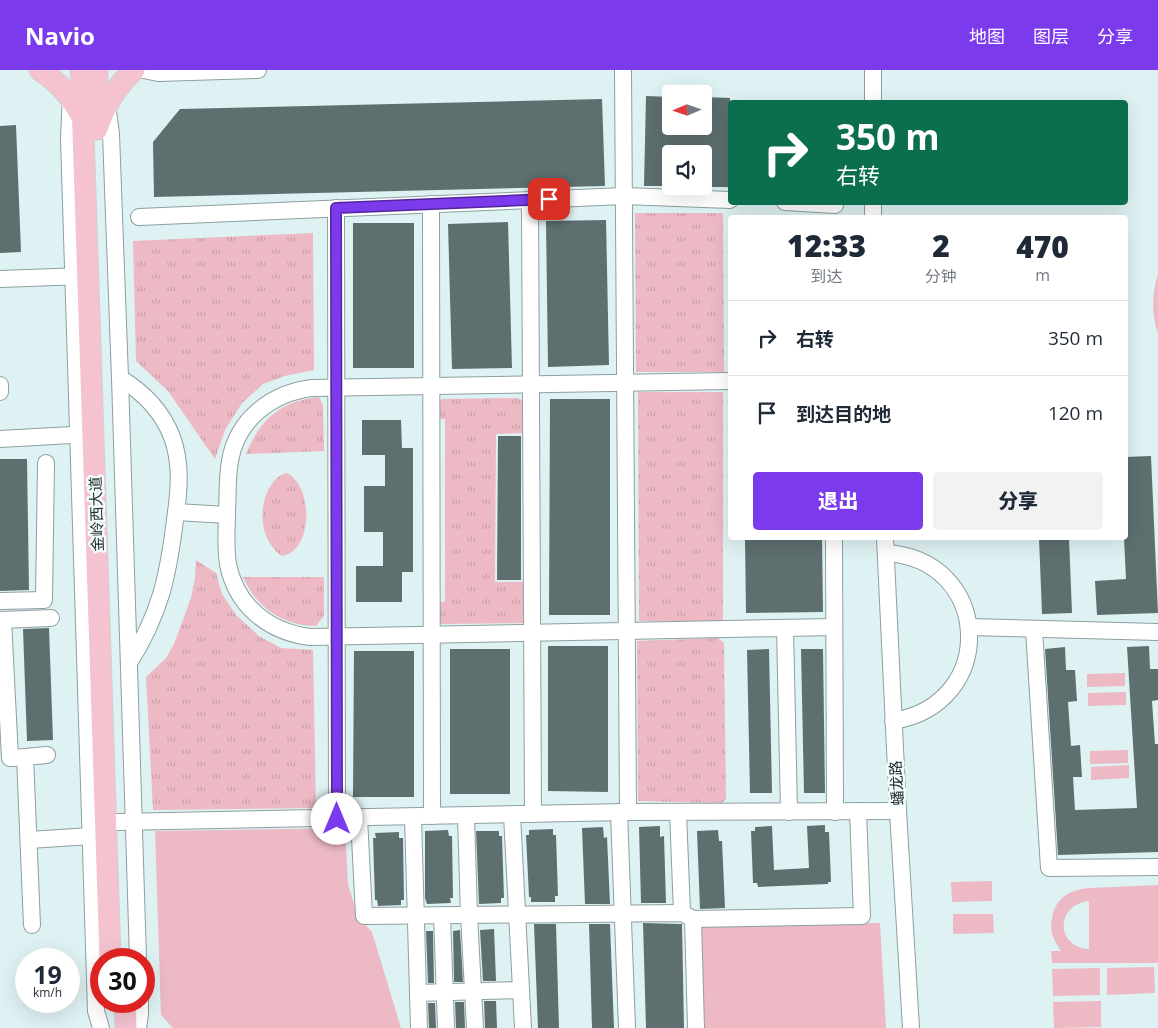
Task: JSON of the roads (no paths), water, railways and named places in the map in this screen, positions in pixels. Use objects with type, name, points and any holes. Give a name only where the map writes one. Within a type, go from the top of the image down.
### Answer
[{"type":"main road","points":[[40,70],[61,87],[90,123],[108,104],[119,86],[134,70]]},
{"type":"main road","name":"金岭西大道","points":[[82,70],[90,123],[126,822],[123,948]]},
{"type":"main road","name":"金岭西大道","points":[[97,70],[90,123],[81,276],[86,434],[109,948]]},
{"type":"main road","points":[[107,1013],[112,1028]]},
{"type":"street","points":[[0,279],[81,276],[69,138],[73,70]]},
{"type":"street","points":[[104,70],[111,134],[129,664],[126,822],[137,948]]},
{"type":"street","points":[[144,70],[158,73],[258,70]]},
{"type":"street","points":[[623,70],[627,632],[624,914],[627,1028]]},
{"type":"street","points":[[872,70],[873,100]]},
{"type":"street","points":[[139,217],[624,196],[728,200]]},
{"type":"street","points":[[530,200],[533,814]]},
{"type":"street","points":[[431,204],[432,816]]},
{"type":"street","points":[[810,205],[835,208]]},
{"type":"street","points":[[336,208],[337,819]]},
{"type":"street","points":[[120,378],[142,393],[151,402],[166,424],[175,448],[179,472],[176,512],[163,594],[149,630],[129,664]]},
{"type":"street","points":[[728,381],[312,388],[291,392],[271,400],[253,415],[238,435],[230,458],[227,515],[228,563],[235,586],[248,607],[266,622],[287,633],[310,637],[834,627]]},
{"type":"street","points":[[0,385],[0,392]]},
{"type":"street","points":[[0,440],[86,434],[91,836],[100,948]]},
{"type":"street","points":[[0,601],[44,600],[46,463]]},
{"type":"street","points":[[176,512],[227,515]]},
{"type":"street","points":[[834,540],[835,812]]},
{"type":"street","points":[[886,545],[898,554],[920,560],[940,572],[952,585],[966,610],[970,645],[968,656],[959,678],[945,697],[927,711],[911,718],[894,721]]},
{"type":"street","name":"蟠龙路","points":[[886,545],[898,811],[911,1028]]},
{"type":"street","points":[[32,925],[29,840],[11,758],[2,620],[51,618]]},
{"type":"street","points":[[969,627],[1158,632]]},
{"type":"street","points":[[785,628],[789,812]]},
{"type":"street","points":[[1034,630],[1049,868],[1158,867]]},
{"type":"street","points":[[11,758],[47,755]]},
{"type":"street","points":[[359,818],[364,916],[624,914],[862,916],[858,811]]},
{"type":"street","points":[[126,822],[624,812],[898,811]]},
{"type":"street","points":[[678,812],[696,1028]]},
{"type":"street","points":[[512,815],[523,1028]]},
{"type":"street","points":[[466,816],[468,915],[475,1028]]},
{"type":"street","points":[[413,817],[419,1028]]},
{"type":"street","points":[[29,840],[91,836]]},
{"type":"street","points":[[442,915],[446,1028]]},
{"type":"street","points":[[418,993],[521,990]]},
{"type":"street","points":[[99,1028],[102,1013]]}]
